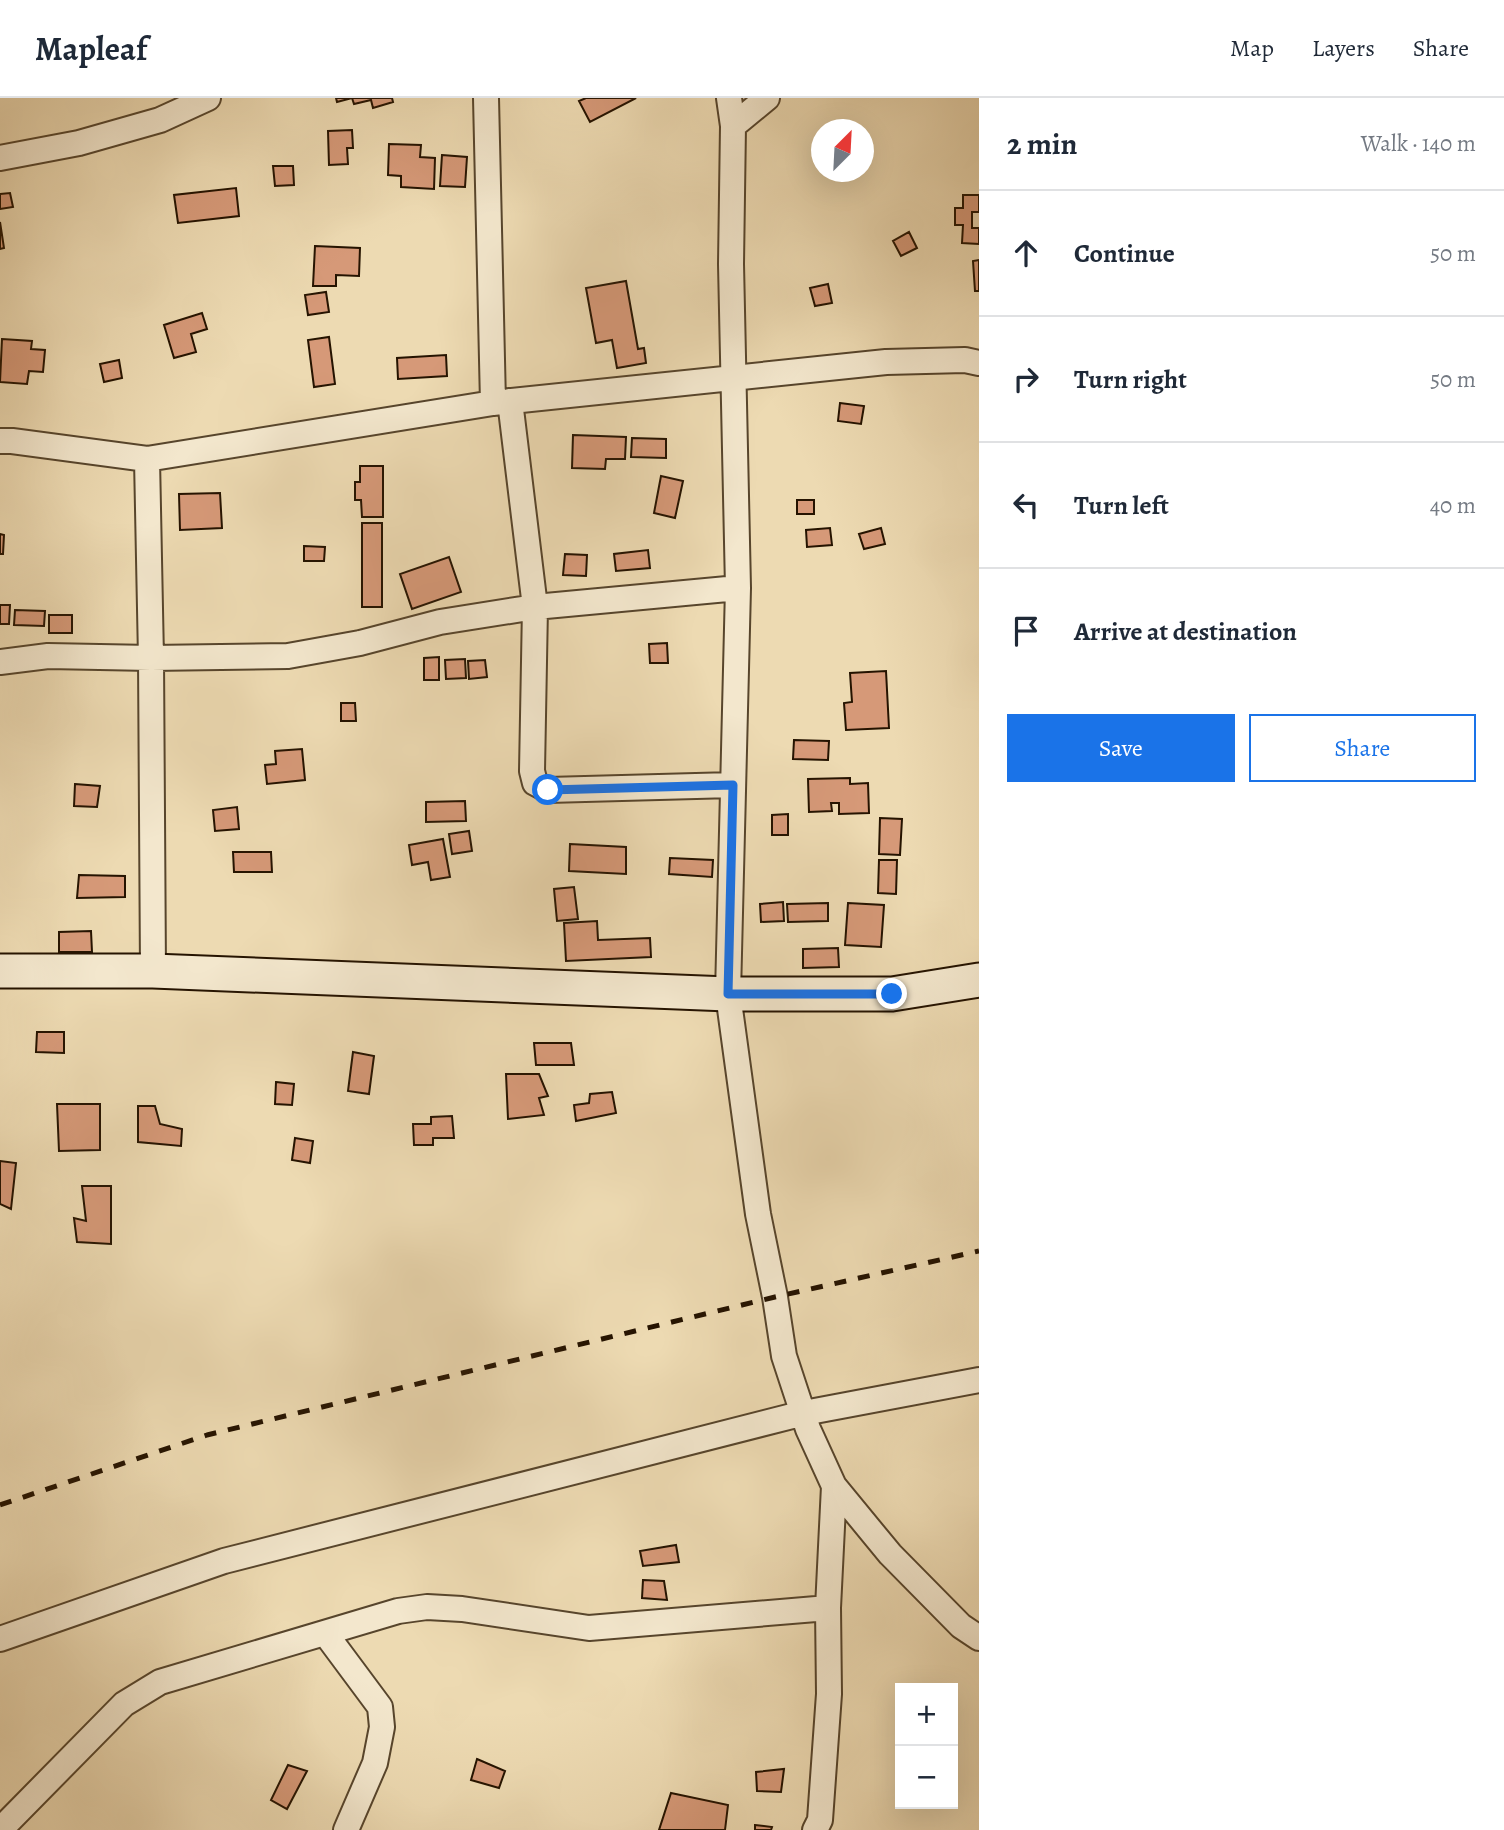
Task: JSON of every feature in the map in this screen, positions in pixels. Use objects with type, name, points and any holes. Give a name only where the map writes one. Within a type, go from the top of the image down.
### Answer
[{"type":"street","points":[[0,158],[79,143],[160,120],[208,98]]},
{"type":"street","points":[[486,98],[502,402],[535,607],[535,783],[548,790],[733,785]]},
{"type":"street","points":[[729,98],[733,126],[731,264],[738,588],[728,994],[758,1214],[784,1356],[808,1429],[834,1486],[890,1554],[961,1626],[979,1638]]},
{"type":"street","points":[[733,126],[767,98]]},
{"type":"street","points":[[0,441],[147,459],[502,402],[886,362],[965,360],[979,363]]},
{"type":"street","points":[[147,459],[153,971]]},
{"type":"street","points":[[0,662],[48,656],[288,656],[360,643],[440,622],[535,607],[738,588]]},
{"type":"street","points":[[0,971],[153,971],[728,994],[892,994],[979,981]]},
{"type":"street","points":[[0,1639],[224,1561],[804,1413],[975,1383]]},
{"type":"street","points":[[820,1827],[829,1693],[828,1608],[834,1486]]},
{"type":"street","points":[[0,1830],[124,1704],[160,1682],[398,1611],[427,1607],[462,1609],[589,1628],[828,1608]]},
{"type":"street","points":[[325,1633],[380,1707],[382,1727],[375,1763],[346,1830]]},
{"type":"building","points":[[336,98],[352,98],[337,102]]},
{"type":"building","points":[[352,98],[392,98],[393,102],[373,108],[371,100],[354,104]]},
{"type":"building","points":[[586,98],[636,98],[590,122],[579,101]]},
{"type":"building","points":[[352,130],[353,148],[347,148],[348,164],[329,165],[328,131]]},
{"type":"building","points":[[389,144],[421,145],[420,157],[435,158],[434,189],[401,187],[401,176],[388,175]]},
{"type":"building","points":[[442,155],[467,157],[465,187],[440,186]]},
{"type":"building","points":[[273,166],[293,166],[294,185],[275,186]]},
{"type":"building","points":[[236,188],[239,216],[178,223],[174,195]]},
{"type":"building","points":[[10,193],[13,207],[0,209],[0,194]]},
{"type":"building","points":[[963,195],[979,195],[979,212],[972,212],[972,228],[979,228],[979,244],[962,243],[963,225],[955,225],[955,208],[963,208]]},
{"type":"building","points":[[0,222],[4,248],[0,249]]},
{"type":"building","points":[[909,232],[917,248],[901,256],[893,241]]},
{"type":"building","points":[[315,246],[360,248],[359,276],[336,275],[336,286],[313,286]]},
{"type":"building","points":[[979,260],[979,291],[975,291],[973,261]]},
{"type":"building","points":[[626,281],[638,349],[644,348],[646,363],[617,368],[612,340],[596,343],[586,288]]},
{"type":"building","points":[[828,284],[832,303],[815,306],[810,288]]},
{"type":"building","points":[[326,292],[329,312],[308,315],[305,295]]},
{"type":"building","points":[[202,313],[207,329],[191,334],[196,352],[174,358],[164,325]]},
{"type":"building","points":[[329,337],[335,384],[314,387],[308,340]]},
{"type":"building","points":[[2,339],[32,341],[31,349],[45,350],[43,372],[29,371],[27,384],[0,382]]},
{"type":"building","points":[[446,355],[447,376],[398,379],[397,358]]},
{"type":"building","points":[[119,360],[122,378],[104,382],[100,364]]},
{"type":"building","points":[[840,403],[864,406],[861,424],[838,421]]},
{"type":"building","points":[[573,435],[626,437],[625,459],[606,459],[605,469],[572,468]]},
{"type":"building","points":[[632,438],[666,439],[666,458],[631,457]]},
{"type":"building","points":[[360,466],[383,466],[383,517],[362,517],[361,500],[355,500],[355,482],[360,482]]},
{"type":"building","points":[[661,476],[683,481],[675,518],[654,513]]},
{"type":"building","points":[[220,493],[222,528],[180,530],[179,494]]},
{"type":"building","points":[[797,500],[814,500],[814,514],[797,514]]},
{"type":"building","points":[[362,523],[382,523],[382,607],[362,607]]},
{"type":"building","points":[[830,528],[832,545],[807,547],[806,530]]},
{"type":"building","points":[[881,528],[885,544],[864,549],[859,534]]},
{"type":"building","points":[[0,534],[4,535],[3,554],[0,554]]},
{"type":"building","points":[[304,546],[325,547],[324,561],[304,561]]},
{"type":"building","points":[[648,550],[650,568],[616,571],[614,554]]},
{"type":"building","points":[[565,554],[587,555],[586,576],[563,575]]},
{"type":"building","points":[[449,557],[461,592],[412,609],[400,574]]},
{"type":"building","points":[[0,605],[10,605],[9,624],[0,624]]},
{"type":"building","points":[[15,610],[45,611],[44,626],[14,625]]},
{"type":"building","points":[[49,615],[72,615],[72,633],[49,633]]},
{"type":"building","points":[[667,643],[668,663],[650,663],[649,644]]},
{"type":"building","points":[[439,657],[439,680],[424,680],[424,658]]},
{"type":"building","points":[[465,659],[466,678],[446,679],[445,660]]},
{"type":"building","points":[[485,660],[487,677],[469,679],[468,661]]},
{"type":"building","points":[[886,671],[889,728],[846,730],[844,703],[852,702],[850,673]]},
{"type":"building","points":[[341,703],[355,703],[356,721],[341,721]]},
{"type":"building","points":[[794,740],[829,741],[828,760],[793,759]]},
{"type":"building","points":[[302,749],[305,780],[267,784],[265,765],[276,764],[275,751]]},
{"type":"building","points":[[850,778],[850,784],[868,783],[869,813],[839,814],[839,803],[831,803],[832,811],[809,812],[808,779]]},
{"type":"building","points":[[75,784],[100,786],[97,807],[74,806]]},
{"type":"building","points":[[465,801],[466,821],[426,822],[426,802]]},
{"type":"building","points":[[237,807],[239,829],[215,831],[213,810]]},
{"type":"building","points":[[788,814],[788,835],[772,835],[772,815]]},
{"type":"building","points":[[880,818],[902,819],[900,855],[879,854]]},
{"type":"building","points":[[469,831],[472,851],[452,854],[449,834]]},
{"type":"building","points":[[443,839],[450,877],[431,880],[428,862],[412,865],[409,845]]},
{"type":"building","points":[[570,844],[626,847],[626,874],[569,871]]},
{"type":"building","points":[[233,852],[271,852],[272,872],[234,872]]},
{"type":"building","points":[[670,858],[713,860],[712,877],[669,874]]},
{"type":"building","points":[[879,860],[897,860],[896,894],[878,893]]},
{"type":"building","points":[[79,875],[125,876],[125,897],[77,898]]},
{"type":"building","points":[[574,887],[578,919],[557,921],[554,889]]},
{"type":"building","points":[[783,902],[784,921],[761,922],[760,904]]},
{"type":"building","points":[[828,903],[828,921],[788,922],[787,904]]},
{"type":"building","points":[[848,903],[884,905],[881,947],[845,945]]},
{"type":"building","points":[[597,921],[598,940],[650,938],[651,957],[566,961],[564,923]]},
{"type":"building","points":[[91,931],[92,952],[59,952],[59,932]]},
{"type":"building","points":[[838,948],[839,967],[803,968],[803,949]]},
{"type":"building","points":[[37,1032],[64,1032],[64,1053],[36,1052]]},
{"type":"building","points":[[534,1043],[571,1043],[574,1065],[536,1065]]},
{"type":"building","points":[[353,1052],[374,1056],[369,1094],[348,1091]]},
{"type":"building","points":[[506,1074],[539,1074],[548,1096],[539,1098],[544,1115],[508,1119]]},
{"type":"building","points":[[276,1082],[294,1084],[292,1105],[275,1104]]},
{"type":"building","points":[[612,1092],[616,1113],[576,1121],[574,1105],[589,1103],[590,1094]]},
{"type":"building","points":[[57,1104],[100,1104],[100,1150],[59,1151]]},
{"type":"building","points":[[138,1106],[155,1106],[160,1124],[182,1129],[181,1146],[138,1142]]},
{"type":"building","points":[[452,1116],[454,1138],[433,1138],[433,1145],[414,1145],[413,1124],[431,1124],[431,1117]]},
{"type":"building","points":[[295,1138],[313,1141],[310,1163],[292,1160]]},
{"type":"building","points":[[0,1161],[16,1163],[11,1209],[0,1204]]},
{"type":"building","points":[[82,1186],[111,1186],[111,1244],[77,1242],[74,1218],[86,1221]]},
{"type":"building","points":[[676,1545],[679,1562],[643,1566],[640,1551]]},
{"type":"building","points":[[643,1580],[664,1581],[667,1600],[642,1598]]},
{"type":"building","points":[[477,1759],[505,1771],[499,1788],[471,1780]]},
{"type":"building","points":[[288,1765],[307,1771],[287,1809],[271,1800]]},
{"type":"building","points":[[784,1769],[781,1792],[757,1791],[756,1772]]},
{"type":"building","points":[[671,1793],[728,1805],[725,1830],[659,1830]]},
{"type":"building","points":[[755,1825],[772,1827],[771,1830],[755,1830]]},
{"type":"railway","points":[[0,1505],[207,1435],[775,1297],[979,1251]]},
{"type":"route","points":[[548,790],[733,785],[728,994],[892,994]]}]
